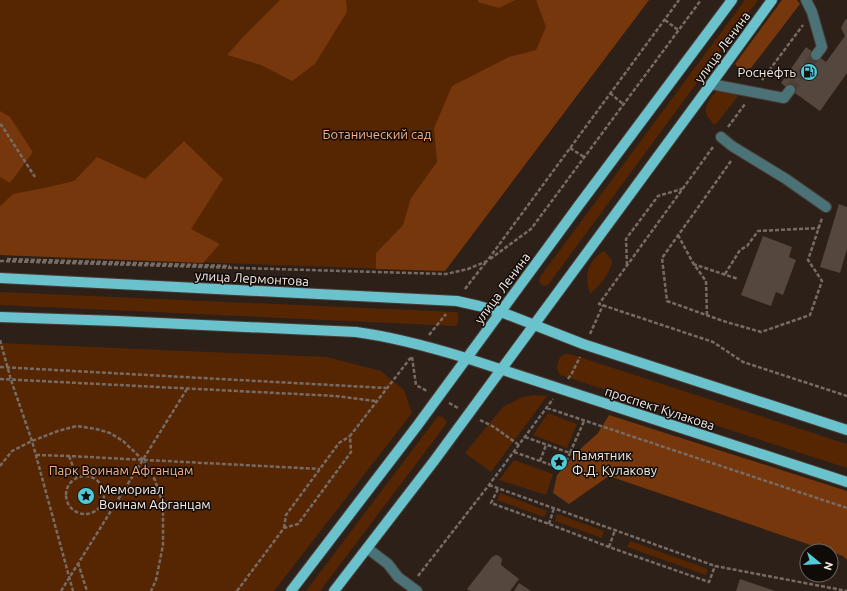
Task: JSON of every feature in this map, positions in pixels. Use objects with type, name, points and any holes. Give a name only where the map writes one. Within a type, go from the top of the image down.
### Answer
[{"type":"main road","name":"улица Ленина","points":[[292,591],[417,426],[732,0]]},
{"type":"main road","name":"улица Ленина","points":[[334,591],[434,462],[772,0]]},
{"type":"main road","name":"улица Лермонтова","points":[[0,278],[457,302],[500,312]]},
{"type":"main road","points":[[500,312],[583,344],[847,430]]},
{"type":"main road","points":[[0,317],[125,321],[356,332],[422,345],[466,358]]},
{"type":"main road","name":"проспект Кулакова","points":[[466,358],[847,482]]},
{"type":"lane","points":[[806,0],[812,12],[822,47],[816,55]]},
{"type":"lane","points":[[712,84],[784,98],[790,90]]},
{"type":"lane","points":[[721,137],[739,151],[786,179],[826,207]]},
{"type":"lane","points":[[367,548],[388,564],[398,577],[413,589]]},
{"type":"path","points":[[0,260],[446,274],[468,270],[487,261],[679,0]]},
{"type":"path","points":[[812,12],[599,304],[713,342],[744,362],[847,396]]},
{"type":"path","points":[[665,20],[678,30]]},
{"type":"path","points":[[610,93],[623,104]]},
{"type":"path","points":[[0,124],[35,177]]},
{"type":"path","points":[[570,148],[584,157]]},
{"type":"path","points":[[739,151],[662,258],[667,301],[761,332],[810,315],[822,281],[808,260],[826,207]]},
{"type":"path","points":[[628,265],[626,239],[658,196],[683,189]]},
{"type":"path","points":[[725,274],[740,250],[747,246],[758,231],[819,228]]},
{"type":"path","points":[[678,235],[693,263],[706,281],[707,315]]},
{"type":"path","points":[[693,263],[738,279]]},
{"type":"path","points":[[588,339],[603,305]]},
{"type":"path","points":[[0,340],[11,380],[32,441],[74,591]]},
{"type":"path","points":[[564,385],[572,373],[582,352]]},
{"type":"path","points":[[0,367],[386,388]]},
{"type":"path","points":[[0,379],[336,396],[377,401]]},
{"type":"path","points":[[61,591],[187,388]]},
{"type":"path","points":[[413,589],[555,396]]},
{"type":"path","points":[[547,408],[847,508]]},
{"type":"path","points":[[514,452],[563,469],[584,421]]},
{"type":"path","points":[[0,466],[12,451],[32,441],[58,431],[77,426],[110,433],[123,441],[143,460],[155,480],[163,504],[163,545],[156,580],[152,591]]},
{"type":"path","points":[[284,528],[286,515],[339,443],[350,436]]},
{"type":"path","points":[[525,437],[570,453]]},
{"type":"path","points":[[540,461],[546,445]]},
{"type":"path","points":[[36,455],[320,469]]},
{"type":"path","points":[[69,456],[76,477]]},
{"type":"path","points":[[84,475],[92,477],[99,481],[103,488],[105,495],[103,503],[98,510],[92,514],[85,515],[77,513],[71,509],[67,503],[67,488],[70,482],[76,477],[84,475]]},
{"type":"path","points":[[490,485],[715,566],[847,591]]},
{"type":"path","points":[[498,489],[491,503],[609,547],[709,582],[715,566]]},
{"type":"path","points":[[549,524],[554,508]]},
{"type":"path","points":[[609,547],[615,530]]},
{"type":"path","points":[[78,563],[87,591]]},
{"type":"green space","name":"Ботанический сад","points":[[0,0],[649,0],[445,271],[0,255]]},
{"type":"green space","points":[[745,0],[758,0],[548,285],[544,286],[539,282],[540,277]]},
{"type":"green space","points":[[718,90],[739,93],[739,95],[716,124],[713,124],[707,116],[706,109],[710,98]]},
{"type":"green space","points":[[604,251],[612,260],[610,269],[590,294],[587,281],[588,270],[594,259]]},
{"type":"green space","points":[[0,292],[457,312],[458,322],[456,326],[0,305]]},
{"type":"green space","name":"Парк Воинам Афганцам","points":[[0,343],[327,357],[381,371],[404,390],[412,413],[274,591],[0,591]]},
{"type":"green space","points":[[564,354],[570,354],[847,444],[847,468],[560,375],[557,370],[557,364],[560,357]]},
{"type":"green space","points":[[535,395],[547,396],[491,472],[465,453],[503,407],[523,397]]},
{"type":"green space","points":[[548,413],[577,424],[567,448],[533,435]]},
{"type":"green space","points":[[438,416],[444,418],[447,423],[320,591],[306,591]]},
{"type":"green space","points":[[514,460],[553,474],[546,495],[499,480]]},
{"type":"green space","points":[[500,493],[547,511],[544,517],[497,500]]},
{"type":"green space","points":[[557,514],[604,531],[602,538],[555,521]]},
{"type":"green space","points":[[630,541],[708,569],[706,575],[627,547]]},
{"type":"shaded area","points":[[280,0],[346,0],[347,12],[315,64],[292,81],[261,65],[227,55]]},
{"type":"shaded area","points":[[478,0],[515,0],[499,8],[478,2]]},
{"type":"shaded area","points":[[536,0],[649,0],[445,271],[376,269],[376,253],[403,225],[411,198],[437,162],[434,128],[452,86],[509,57],[536,50],[546,27]]},
{"type":"shaded area","points":[[782,0],[797,0],[800,4],[751,68],[742,72],[735,64]]},
{"type":"shaded area","points":[[0,111],[10,117],[33,152],[10,183],[0,177]]},
{"type":"shaded area","points":[[184,141],[223,179],[191,229],[220,244],[203,263],[0,255],[0,206],[13,194],[74,181],[97,157],[145,179]]},
{"type":"shaded area","points":[[609,415],[847,491],[847,560],[839,555],[839,543],[805,543],[609,476],[569,504],[553,493],[557,475],[576,453],[598,433]]},
{"type":"building","points":[[847,19],[847,73],[820,111],[781,83],[806,47],[826,62],[845,36],[841,28]]},
{"type":"building","points":[[839,204],[847,207],[847,249],[840,273],[820,267]]},
{"type":"building","points":[[763,236],[792,247],[789,257],[796,260],[783,295],[776,292],[771,306],[741,295]]},
{"type":"building","points":[[496,555],[502,559],[501,565],[519,579],[510,591],[470,591],[467,589],[492,557]]},
{"type":"building","points":[[740,579],[775,591],[736,591]]},
{"type":"building","points":[[519,583],[531,591],[514,591]]},
{"type":"tunnel","points":[[790,90],[816,55]]},
{"type":"place","name":"Роснефть","points":[[809,72]]},
{"type":"place","name":"Памятник Ф.Д. Кулакову","points":[[559,462]]},
{"type":"place","name":"Мемориал Воинам Афганцам","points":[[86,496]]}]
